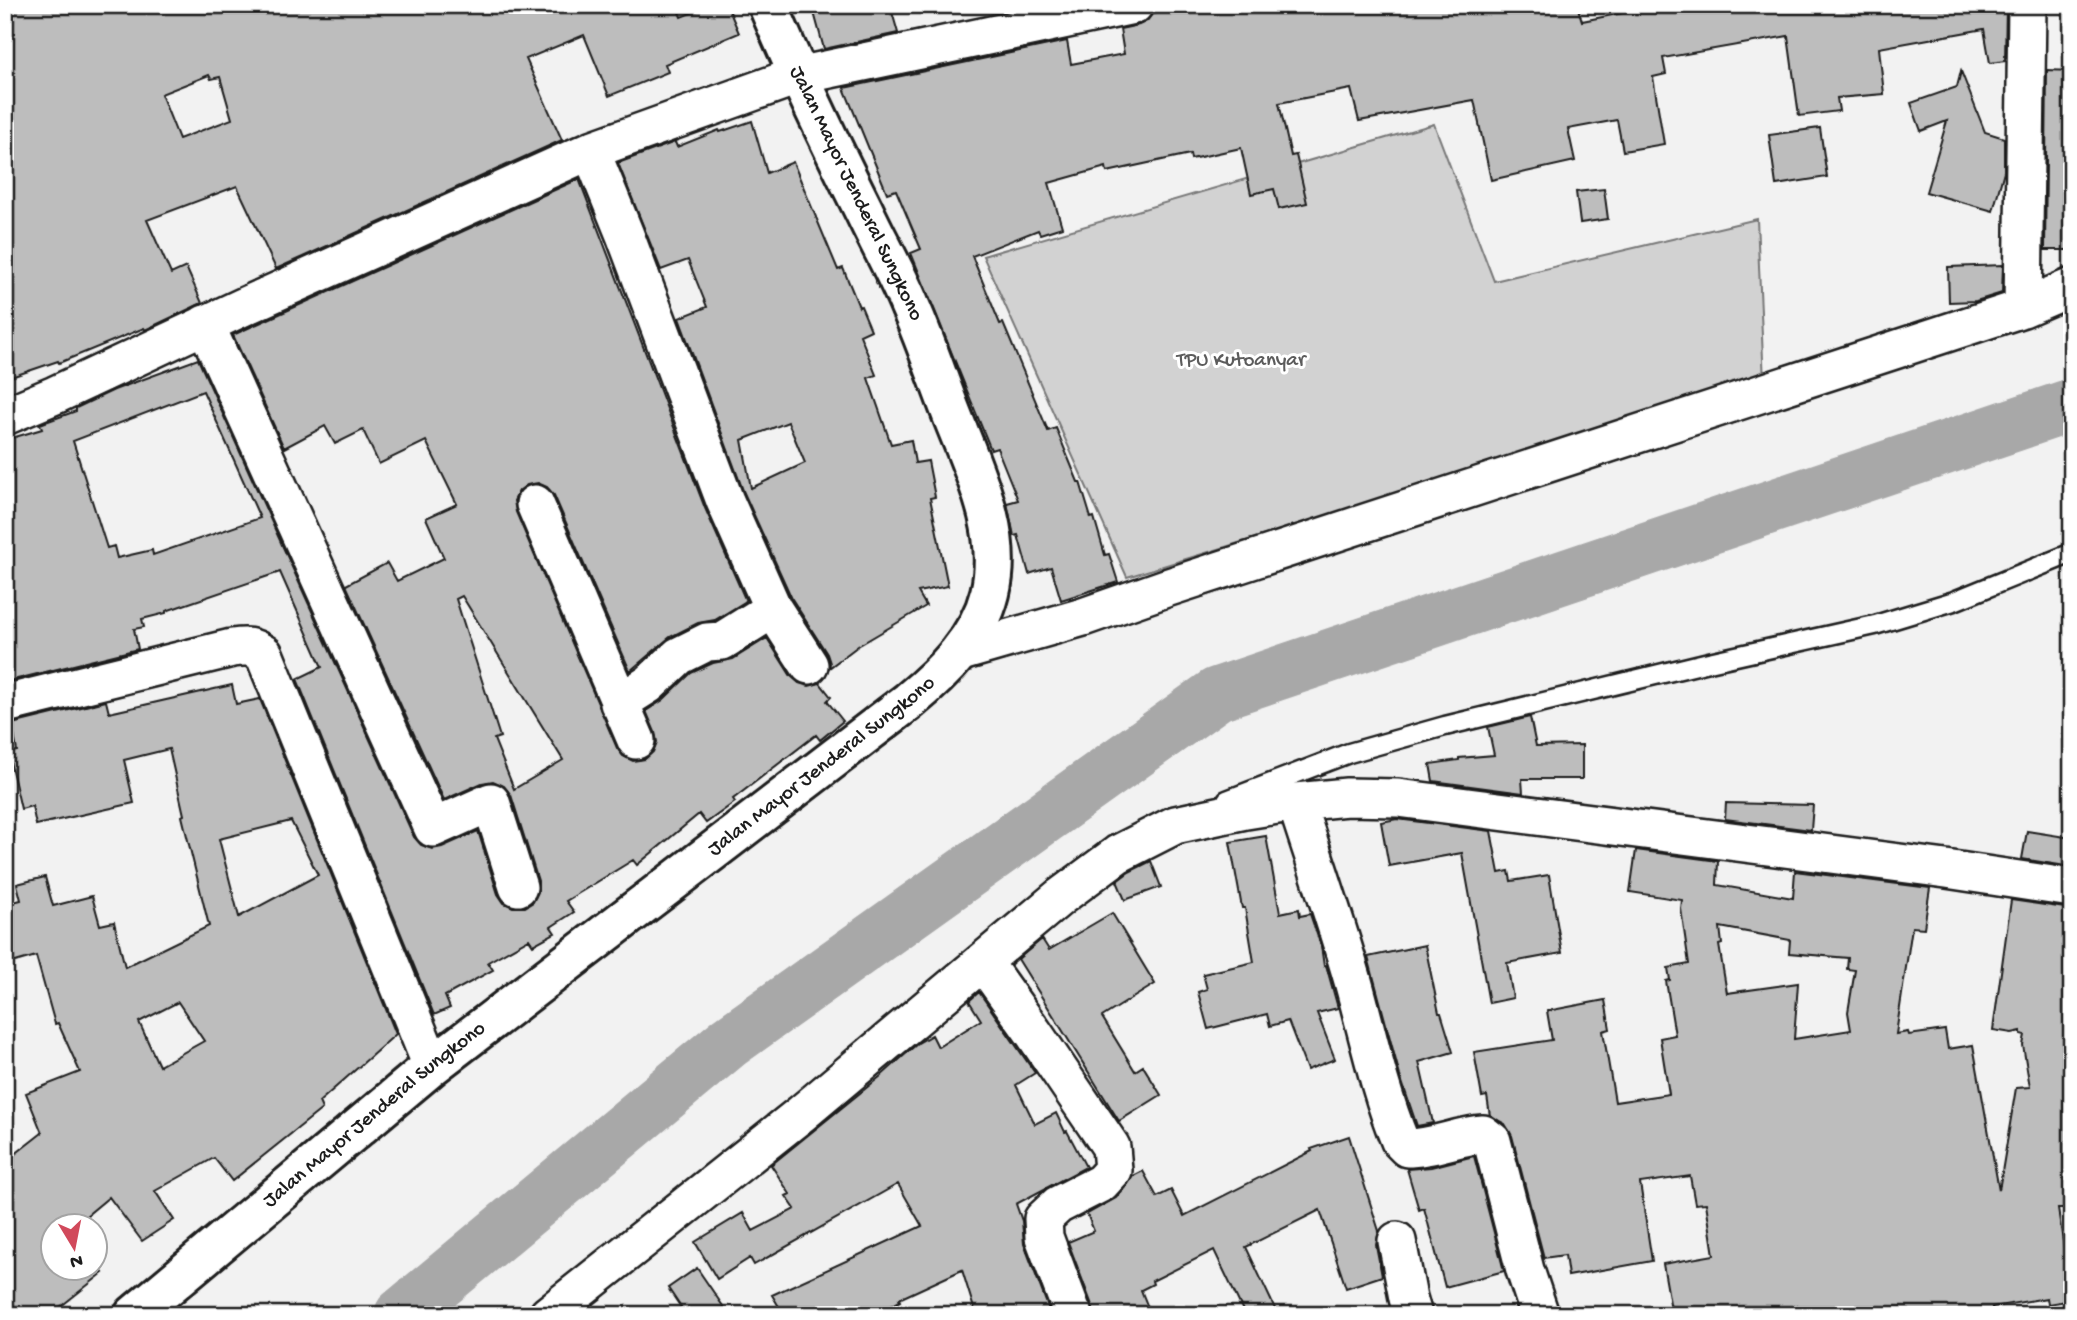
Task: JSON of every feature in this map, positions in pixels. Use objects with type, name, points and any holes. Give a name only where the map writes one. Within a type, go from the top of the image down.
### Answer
[{"type":"main road","name":"Jalan Mayor Jenderal Sungkono","points":[[134,1315],[432,1066],[909,701],[961,652],[979,621],[990,594],[993,545],[975,473],[910,305],[797,76],[768,5]]},
{"type":"street","points":[[5,416],[590,151],[797,76],[1135,5]]},
{"type":"street","points":[[2023,308],[2027,5]]},
{"type":"street","points":[[590,151],[625,236],[724,501],[773,609],[808,665]]},
{"type":"street","points":[[961,652],[1083,617],[2023,308],[2072,287]]},
{"type":"street","points":[[205,324],[433,828],[491,802],[518,887]]},
{"type":"street","points":[[535,504],[636,740]]},
{"type":"street","points":[[619,703],[649,684],[679,656],[707,642],[722,641],[773,609]]},
{"type":"street","points":[[5,704],[232,648],[253,647],[264,654],[432,1066]]},
{"type":"street","points":[[548,1315],[801,1114],[1060,897],[1118,854],[1175,825],[1296,802],[1346,797],[1398,798],[1946,869],[2072,888]]},
{"type":"street","points":[[1296,802],[1353,980],[1376,1068],[1400,1141],[1407,1148],[1423,1148],[1483,1134],[1492,1141],[1525,1270],[1540,1315]]},
{"type":"street","points":[[982,962],[1111,1147],[1113,1170],[1101,1182],[1058,1205],[1043,1219],[1044,1237],[1073,1315]]},
{"type":"street","points":[[1397,1241],[1413,1315]]},
{"type":"lane","points":[[1175,825],[1228,799],[1349,753],[1458,723],[1875,625],[1954,601],[2072,553]]},
{"type":"green space","name":"TPU Kutoanyar","points":[[1434,124],[1494,281],[1757,219],[1764,383],[1127,577],[983,256]]},
{"type":"building","points":[[5,5],[676,5],[681,17],[711,5],[727,5],[739,33],[665,64],[668,72],[609,96],[584,35],[526,59],[562,140],[276,269],[237,186],[147,220],[171,274],[186,267],[202,303],[145,330],[144,328],[59,363],[58,361],[5,379]],"holes":[[[209,75],[211,79],[220,77],[232,119],[179,139],[161,94]]]},
{"type":"building","points":[[812,5],[890,5],[898,33],[824,49]]},
{"type":"building","points":[[1199,5],[1577,5],[1582,21],[1652,5],[2006,5],[2005,61],[1990,63],[1984,29],[1879,48],[1884,94],[1837,98],[1839,111],[1799,116],[1788,36],[1663,58],[1666,74],[1653,77],[1664,144],[1623,151],[1617,120],[1568,129],[1575,161],[1491,180],[1474,100],[1359,121],[1351,89],[1279,103],[1291,156],[1296,155],[1307,203],[1279,209],[1274,189],[1251,194],[1241,148],[1191,159],[1190,154],[1107,172],[1106,167],[1049,183],[1062,227],[1040,234],[1038,230],[972,256],[1048,431],[1056,428],[1080,482],[1091,518],[1094,517],[1105,555],[1109,554],[1118,582],[1061,600],[1051,567],[1029,574],[1018,535],[1014,536],[1007,503],[1018,500],[997,448],[991,450],[911,253],[921,249],[896,190],[887,193],[844,88],[1067,41],[1071,64],[1124,54],[1120,29],[1139,25],[1147,21],[1152,14]]},
{"type":"building","points":[[2047,70],[2072,71],[2072,250],[2045,250]]},
{"type":"building","points":[[1961,71],[1985,132],[2004,138],[2004,171],[1993,211],[1926,192],[1947,121],[1921,131],[1911,103],[1957,87]]},
{"type":"building","points":[[752,121],[767,173],[793,162],[838,270],[843,268],[871,330],[860,335],[876,375],[868,378],[891,444],[911,440],[915,463],[928,461],[935,497],[930,498],[948,586],[918,592],[926,606],[858,646],[829,668],[827,654],[792,599],[744,493],[679,318],[707,307],[688,260],[661,270],[618,163],[675,142],[677,147],[719,130],[720,132]],"holes":[[[788,422],[805,463],[751,488],[742,440]]]},
{"type":"building","points":[[1820,128],[1827,177],[1776,185],[1769,135]]},
{"type":"building","points":[[579,179],[705,508],[746,601],[715,620],[698,623],[670,637],[630,671],[554,495],[547,487],[538,483],[527,485],[519,491],[514,501],[516,512],[617,748],[623,756],[633,761],[645,759],[653,752],[657,742],[646,711],[663,700],[691,673],[713,663],[733,659],[767,638],[791,676],[799,683],[809,686],[820,683],[831,697],[827,701],[843,721],[820,740],[816,735],[706,823],[699,814],[637,865],[633,860],[566,901],[574,912],[551,927],[555,933],[533,945],[529,939],[488,962],[493,970],[445,996],[450,1008],[434,1015],[297,679],[322,667],[280,572],[142,619],[144,627],[134,629],[138,649],[5,682],[5,440],[42,429],[40,424],[76,411],[76,408],[114,390],[198,359],[414,837],[421,845],[432,849],[478,831],[498,894],[504,903],[513,907],[525,907],[533,902],[538,892],[538,881],[511,795],[504,786],[493,781],[482,783],[444,800],[346,585],[387,563],[397,581],[444,558],[426,518],[457,504],[426,441],[379,464],[363,430],[335,444],[325,426],[284,448],[233,335]],"holes":[[[203,391],[260,518],[153,555],[152,550],[117,558],[114,546],[107,548],[73,441]],[[462,596],[563,760],[514,789],[494,739],[500,737],[456,599]]]},
{"type":"building","points":[[1604,189],[1608,219],[1580,223],[1576,192]]},
{"type":"building","points":[[2003,265],[2002,293],[1976,301],[1949,302],[1948,267]]},
{"type":"building","points":[[232,685],[236,704],[260,699],[396,1034],[319,1102],[322,1109],[232,1181],[214,1158],[155,1191],[174,1220],[142,1241],[109,1197],[91,1212],[38,1212],[38,1282],[92,1282],[50,1315],[5,1315],[5,1162],[42,1133],[26,1093],[80,1072],[58,1023],[55,1024],[36,956],[5,965],[5,904],[21,900],[17,884],[45,877],[53,906],[92,896],[100,925],[114,922],[125,967],[209,926],[169,749],[124,760],[134,803],[36,825],[32,806],[21,809],[8,753],[17,751],[12,724],[106,701],[109,713]],"holes":[[[291,821],[318,875],[239,917],[219,839]],[[178,1002],[204,1041],[159,1066],[139,1022]]]},
{"type":"building","points":[[1530,717],[1536,746],[1582,745],[1582,779],[1522,779],[1523,793],[1433,781],[1430,764],[1494,755],[1488,727]]},
{"type":"building","points":[[1726,803],[1813,805],[1811,830],[1725,819]]},
{"type":"building","points":[[1397,819],[1491,831],[1499,873],[1509,871],[1511,881],[1549,875],[1562,953],[1507,963],[1513,998],[1489,1003],[1462,853],[1389,866],[1381,822]]},
{"type":"building","points":[[2027,831],[2072,838],[2072,867],[2022,859]]},
{"type":"building","points":[[1266,836],[1280,913],[1299,909],[1300,916],[1310,914],[1338,1008],[1317,1013],[1335,1059],[1307,1070],[1288,1021],[1270,1026],[1267,1014],[1208,1029],[1198,992],[1207,989],[1203,974],[1254,962],[1230,842]]},
{"type":"building","points":[[1636,850],[1718,861],[1717,885],[1793,898],[1795,871],[1930,888],[1924,928],[1912,927],[1896,1034],[1945,1030],[1948,1049],[1973,1045],[1999,1190],[2016,1088],[2030,1087],[2023,1045],[2025,1035],[2021,1034],[2021,1031],[2012,1033],[1993,1030],[2011,900],[2072,909],[2072,1007],[2067,1035],[2072,1065],[2072,1187],[2069,1187],[2070,1209],[2058,1209],[2072,1300],[2048,1304],[2047,1298],[1992,1307],[1993,1315],[1672,1315],[1663,1264],[1714,1255],[1706,1203],[1695,1204],[1690,1176],[1640,1183],[1652,1261],[1568,1276],[1565,1255],[1544,1258],[1512,1136],[1505,1124],[1490,1116],[1487,1096],[1482,1097],[1474,1052],[1552,1040],[1547,1011],[1605,1000],[1610,1029],[1603,1031],[1615,1102],[1669,1094],[1660,1038],[1675,1035],[1666,981],[1670,980],[1668,968],[1689,964],[1682,900],[1630,892]],"holes":[[[1720,927],[1790,940],[1789,953],[1848,958],[1847,969],[1855,970],[1848,1012],[1851,1030],[1794,1039],[1798,983],[1727,993],[1719,945],[1722,944]]]},
{"type":"building","points":[[1151,861],[1161,887],[1125,900],[1117,881]]},
{"type":"building","points":[[1112,913],[1155,984],[1102,1017],[1135,1071],[1143,1066],[1161,1095],[1119,1121],[1018,959],[1042,939],[1049,950]]},
{"type":"building","points":[[1425,945],[1439,1013],[1453,1052],[1419,1062],[1433,1123],[1417,1126],[1400,1076],[1368,957]]},
{"type":"building","points":[[979,992],[1035,1073],[1016,1085],[1035,1124],[1056,1113],[1086,1167],[1016,1204],[1022,1221],[1024,1244],[1051,1315],[976,1315],[962,1270],[899,1299],[900,1301],[874,1315],[784,1315],[772,1295],[922,1226],[898,1184],[754,1265],[750,1258],[717,1279],[695,1242],[743,1213],[753,1231],[795,1209],[786,1196],[790,1194],[771,1165],[918,1043],[932,1035],[938,1047],[981,1020],[969,1001]]},
{"type":"building","points":[[1349,1136],[1379,1231],[1376,1245],[1382,1276],[1346,1288],[1320,1210],[1246,1247],[1278,1315],[1245,1315],[1214,1250],[1152,1281],[1153,1284],[1141,1290],[1151,1315],[1093,1315],[1093,1308],[1068,1242],[1094,1231],[1087,1214],[1116,1198],[1133,1176],[1143,1171],[1157,1197],[1171,1190],[1184,1216],[1312,1151],[1311,1149]]},
{"type":"building","points":[[1474,1156],[1504,1271],[1445,1287],[1424,1208],[1419,1210],[1407,1169],[1431,1167]]},
{"type":"building","points":[[697,1268],[729,1315],[686,1315],[668,1288]]},
{"type":"waterway","points":[[401,1315],[729,1042],[1217,694],[2072,405]]}]
